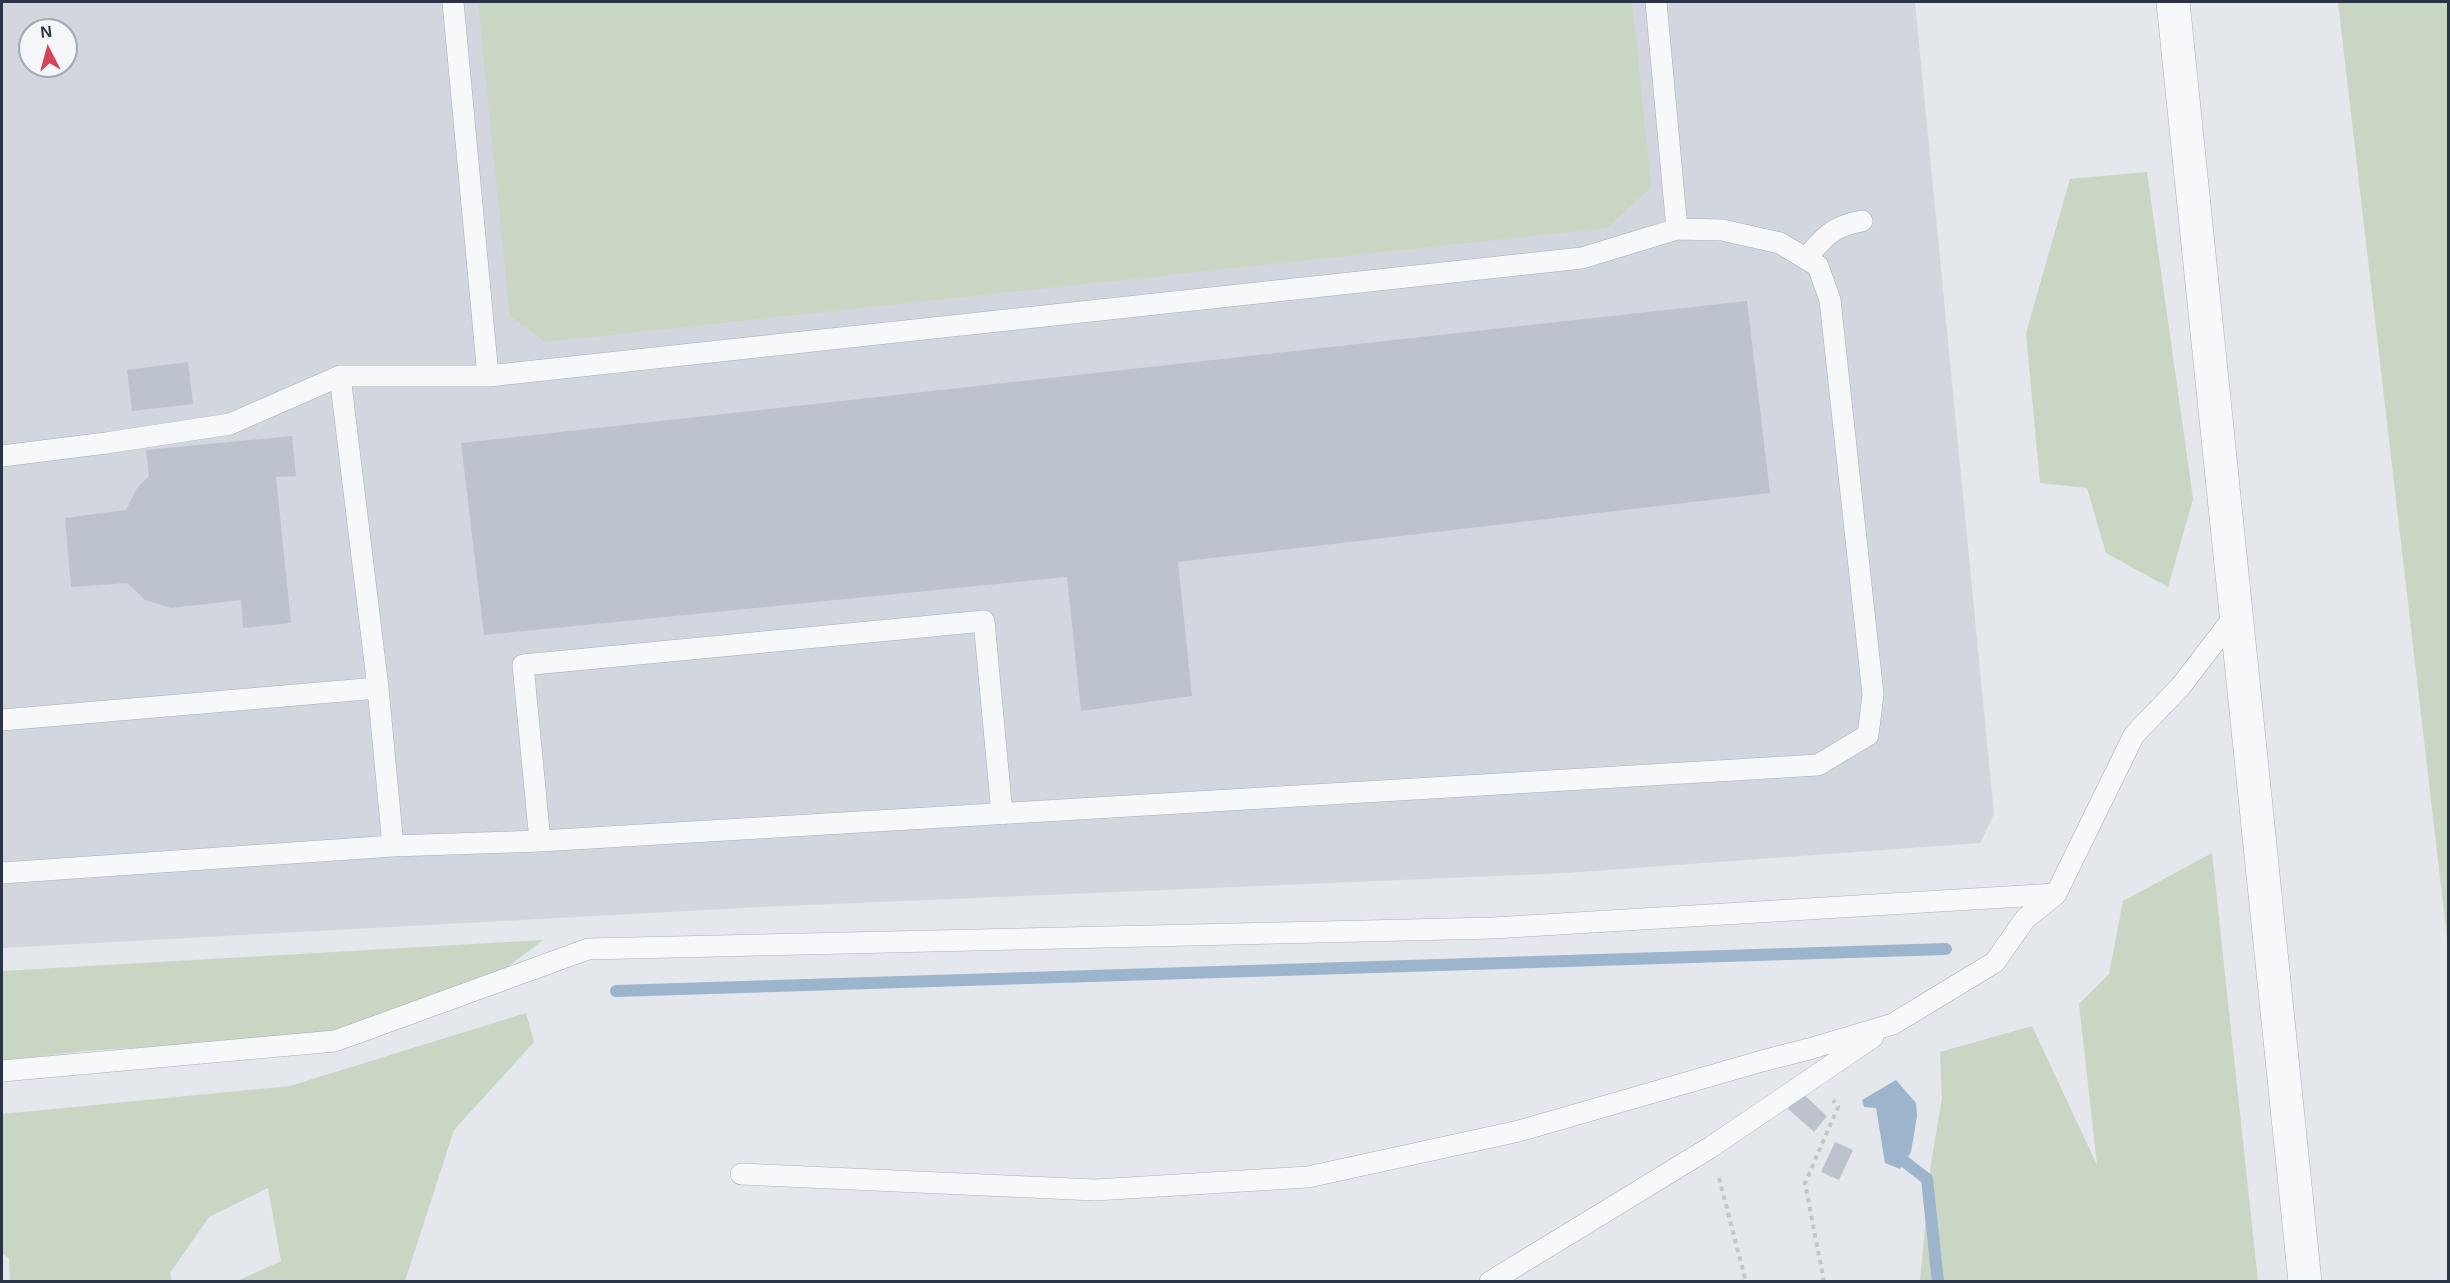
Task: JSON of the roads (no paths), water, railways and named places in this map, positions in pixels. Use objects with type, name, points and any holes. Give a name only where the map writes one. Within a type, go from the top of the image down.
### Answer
[{"type":"street","points":[[2173,2],[2305,1281]]},
{"type":"lane","points":[[453,2],[488,376]]},
{"type":"lane","points":[[1656,2],[1677,229]]},
{"type":"lane","points":[[1806,258],[1829,232],[1844,224],[1862,221]]},
{"type":"lane","points":[[2,456],[230,424],[340,376],[488,376],[1582,258],[1677,229],[1722,230],[1780,243],[1806,258],[1818,266],[1830,300],[1873,695],[1868,735],[1818,765],[540,841],[393,846],[2,873]]},
{"type":"lane","points":[[340,376],[378,688],[393,846]]},
{"type":"lane","points":[[1490,1281],[1712,1147],[1893,1024],[1995,962],[2025,919],[2056,894],[2134,735],[2181,686],[2236,614]]},
{"type":"lane","points":[[540,841],[523,665],[984,621],[1002,814]]},
{"type":"lane","points":[[2,720],[378,688]]},
{"type":"lane","points":[[2,1071],[335,1041],[588,949],[1493,928],[2056,894]]},
{"type":"lane","points":[[741,1174],[1095,1190],[1308,1177],[1519,1131],[1762,1061],[1809,1050],[1893,1024]]},
{"type":"water","points":[[1896,1080],[1916,1103],[1917,1116],[1911,1152],[1900,1169],[1885,1163],[1876,1108],[1864,1107],[1862,1100]]},
{"type":"waterway","points":[[616,991],[1946,949]]},
{"type":"waterway","points":[[1905,1162],[1927,1179],[1938,1282]]}]
